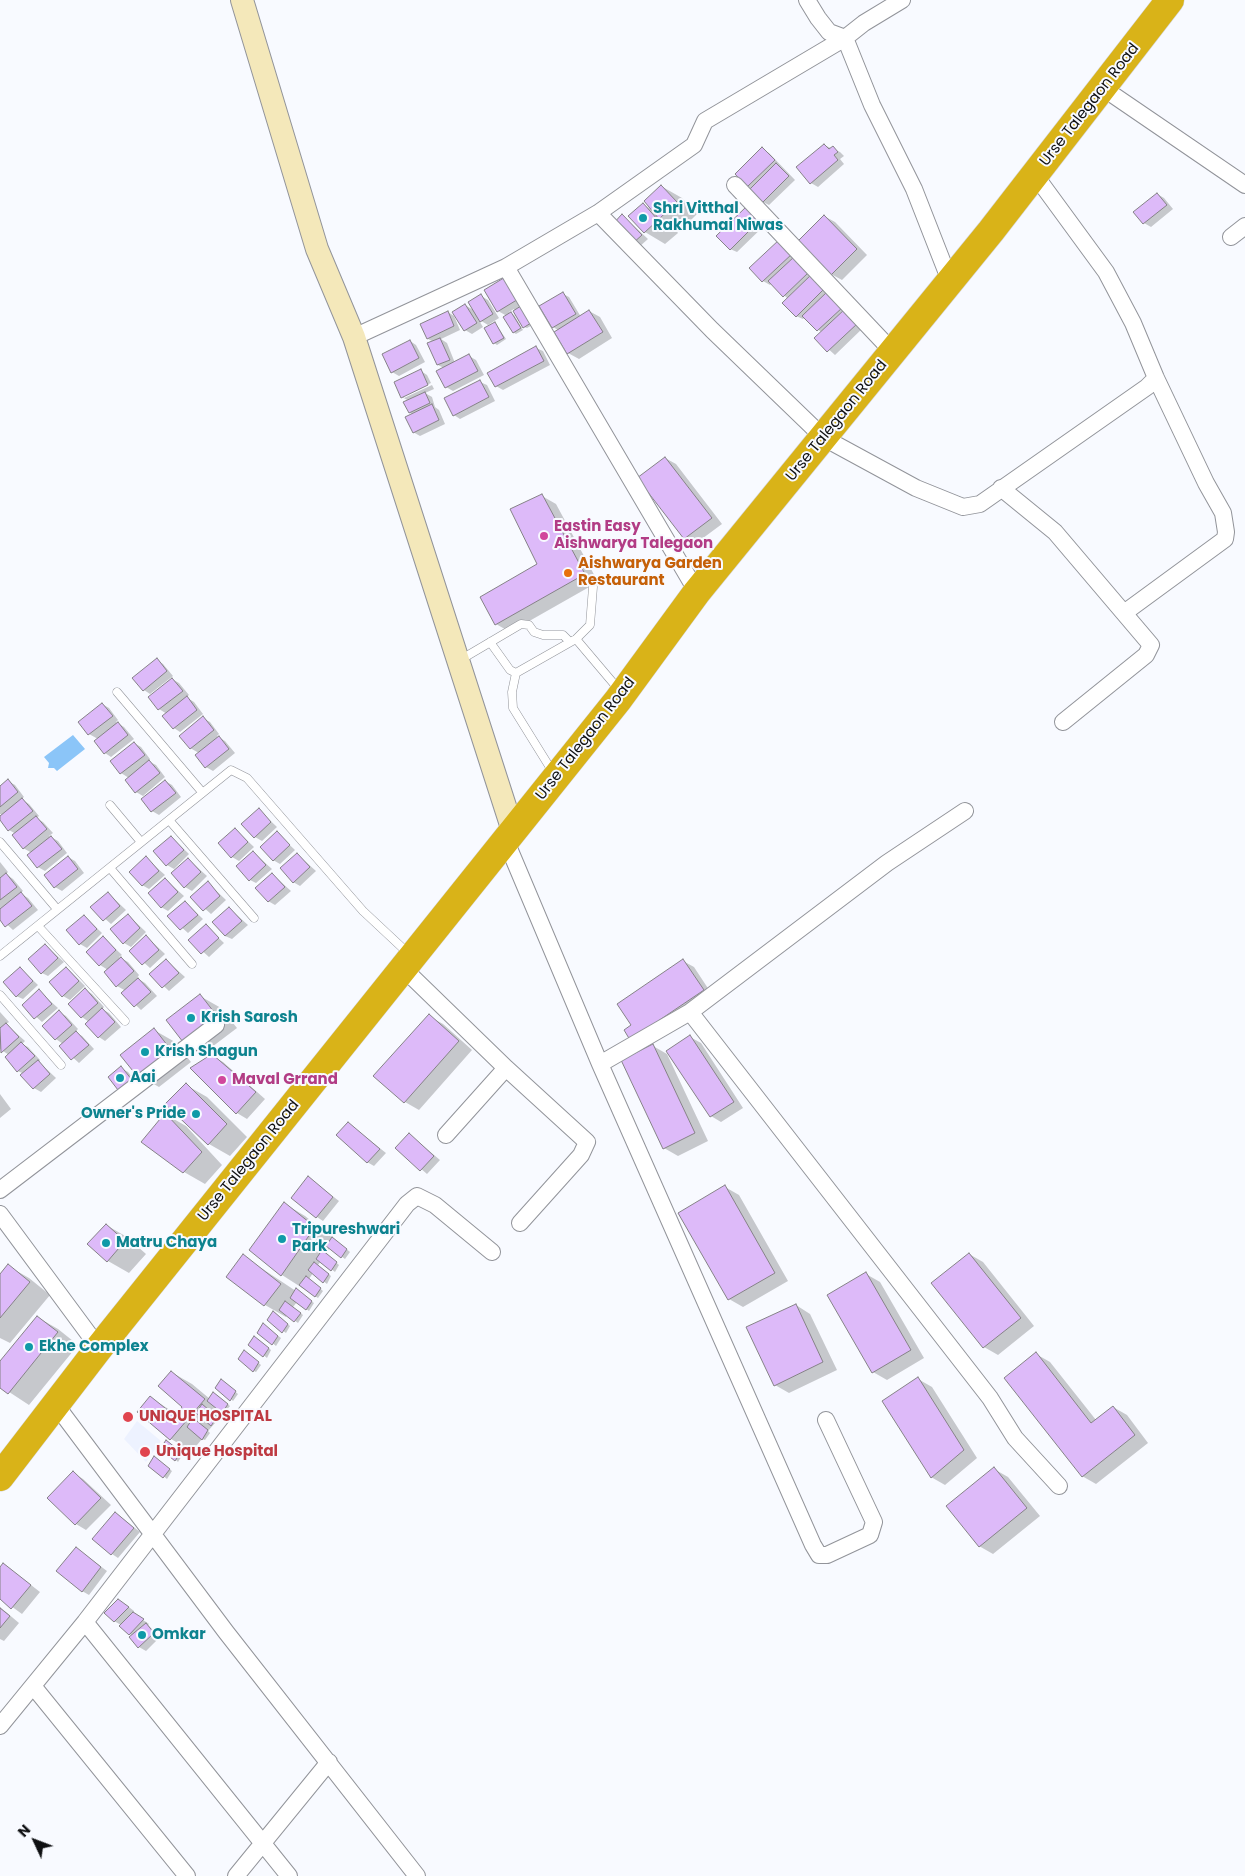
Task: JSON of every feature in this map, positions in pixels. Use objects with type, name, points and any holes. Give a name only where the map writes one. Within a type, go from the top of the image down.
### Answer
[{"type":"highway","name":"Urse Talegaon Road","points":[[0,1477],[99,1348],[409,964],[623,694],[697,592],[824,438],[1035,175],[1170,0]]},
{"type":"street","points":[[242,0],[317,249],[354,337],[458,661],[509,836],[600,1064],[813,1546],[819,1555],[826,1555],[870,1535],[874,1522],[826,1420]]},
{"type":"street","points":[[808,0],[818,18],[830,32],[845,38],[872,105],[914,189],[950,281]]},
{"type":"street","points":[[354,337],[506,266],[598,213],[694,145],[705,121],[845,38],[864,23],[902,0]]},
{"type":"street","points":[[1103,88],[1245,185]]},
{"type":"street","points":[[1035,175],[1106,272],[1133,323],[1156,378],[1206,483],[1223,513],[1225,538],[1124,613]]},
{"type":"street","points":[[735,185],[893,352]]},
{"type":"street","points":[[598,213],[712,330],[824,438],[916,488],[963,507],[980,504],[1147,388],[1156,378]]},
{"type":"street","points":[[1231,237],[1245,226]]},
{"type":"street","points":[[506,266],[697,592]]},
{"type":"street","points":[[1001,488],[1055,532],[1151,645],[1146,655],[1063,722]]},
{"type":"street","points":[[600,1064],[690,1012],[887,863],[966,811]]},
{"type":"street","points":[[409,964],[506,1068],[588,1142],[581,1155],[520,1224]]},
{"type":"street","points":[[690,1012],[990,1398],[1015,1438],[1059,1486]]},
{"type":"street","points":[[0,1190],[216,1024]]},
{"type":"street","points":[[446,1134],[506,1068]]},
{"type":"street","points":[[0,1726],[85,1622],[407,1204],[416,1196],[435,1205],[492,1252]]},
{"type":"street","points":[[0,1214],[99,1348]]},
{"type":"street","points":[[56,1405],[226,1632],[417,1876]]},
{"type":"street","points":[[85,1622],[289,1876]]},
{"type":"street","points":[[33,1686],[187,1876]]},
{"type":"street","points":[[236,1876],[329,1762]]},
{"type":"lane","points":[[556,778],[513,708],[512,692],[516,673],[573,641],[590,625],[593,587]]},
{"type":"lane","points":[[458,661],[521,624],[529,625],[534,632],[563,635],[573,641],[623,694]]},
{"type":"lane","points":[[490,642],[505,664],[516,673]]},
{"type":"lane","points":[[117,692],[202,792]]},
{"type":"lane","points":[[0,956],[231,770],[240,772],[409,964]]},
{"type":"lane","points":[[110,805],[141,842]]},
{"type":"lane","points":[[169,820],[254,918]]},
{"type":"lane","points":[[0,842],[57,909]]},
{"type":"lane","points":[[110,868],[192,964]]},
{"type":"lane","points":[[38,926],[125,1021]]},
{"type":"lane","points":[[0,995],[61,1066]]},
{"type":"shaded area","name":"Unique Hospital","points":[[137,1421],[161,1441],[146,1462],[124,1439]]},
{"type":"water","points":[[73,735],[85,749],[57,771],[54,768],[48,768],[49,763],[44,757]]},
{"type":"building","points":[[824,144],[829,149],[833,146],[838,152],[834,155],[838,160],[810,184],[796,167]]},
{"type":"building","points":[[762,147],[775,160],[747,187],[735,174]]},
{"type":"building","points":[[776,163],[789,176],[762,203],[749,190]]},
{"type":"building","points":[[661,185],[677,202],[659,219],[644,201]]},
{"type":"building","points":[[1157,193],[1167,205],[1143,224],[1133,212]]},
{"type":"building","name":"Shri Vitthal Rakhumai Niwas","points":[[643,203],[658,220],[644,233],[628,216]]},
{"type":"building","points":[[747,206],[760,220],[730,250],[716,236]]},
{"type":"building","points":[[622,214],[642,235],[632,244],[613,224]]},
{"type":"building","points":[[824,215],[857,249],[831,275],[798,241]]},
{"type":"building","points":[[780,239],[793,253],[762,282],[749,268]]},
{"type":"building","points":[[794,257],[809,272],[783,297],[768,281]]},
{"type":"building","points":[[813,273],[826,287],[796,317],[782,303]]},
{"type":"building","points":[[507,276],[520,298],[497,312],[484,290]]},
{"type":"building","points":[[828,291],[843,307],[817,331],[802,316]]},
{"type":"building","points":[[563,292],[576,314],[552,328],[539,306]]},
{"type":"building","points":[[481,294],[493,314],[480,322],[468,302]]},
{"type":"building","points":[[465,304],[477,323],[464,331],[452,312]]},
{"type":"building","points":[[524,304],[534,321],[523,328],[513,311]]},
{"type":"building","points":[[845,309],[858,323],[827,352],[814,338]]},
{"type":"building","points":[[589,310],[603,332],[567,354],[554,332]]},
{"type":"building","points":[[448,311],[454,326],[427,339],[420,324]]},
{"type":"building","points":[[511,312],[521,328],[513,333],[503,317]]},
{"type":"building","points":[[495,322],[504,338],[493,344],[484,328]]},
{"type":"building","points":[[440,338],[450,360],[437,365],[427,343]]},
{"type":"building","points":[[410,340],[419,358],[391,373],[382,354]]},
{"type":"building","points":[[536,346],[544,361],[495,387],[487,373]]},
{"type":"building","points":[[469,354],[478,371],[445,388],[436,371]]},
{"type":"building","points":[[421,369],[428,385],[401,398],[394,382]]},
{"type":"building","points":[[480,380],[489,397],[453,416],[444,398]]},
{"type":"building","points":[[425,392],[430,403],[409,413],[403,402]]},
{"type":"building","points":[[432,404],[439,420],[413,433],[405,417]]},
{"type":"building","points":[[665,457],[712,518],[684,539],[637,478]]},
{"type":"building","name":"Eastin Easy Aishwarya Talegaon","points":[[542,494],[585,574],[495,625],[480,597],[537,564],[510,509]]},
{"type":"building","points":[[157,658],[167,671],[143,691],[132,678]]},
{"type":"building","points":[[172,678],[183,691],[158,710],[148,697]]},
{"type":"building","points":[[187,696],[197,710],[173,729],[162,716]]},
{"type":"building","points":[[102,703],[113,716],[88,735],[78,722]]},
{"type":"building","points":[[203,716],[214,730],[190,749],[179,736]]},
{"type":"building","points":[[118,722],[128,735],[104,754],[94,741]]},
{"type":"building","points":[[219,736],[229,749],[205,768],[195,755]]},
{"type":"building","points":[[134,742],[145,755],[120,774],[110,761]]},
{"type":"building","points":[[149,760],[160,773],[135,793],[125,780]]},
{"type":"building","points":[[8,779],[18,792],[0,807],[0,786]]},
{"type":"building","points":[[165,780],[176,793],[151,812],[141,799]]},
{"type":"building","points":[[22,798],[33,811],[8,831],[0,820],[0,816]]},
{"type":"building","points":[[259,808],[271,822],[254,838],[241,824]]},
{"type":"building","points":[[36,816],[47,829],[23,849],[12,835]]},
{"type":"building","points":[[235,828],[248,842],[231,858],[218,843]]},
{"type":"building","points":[[277,831],[290,845],[273,861],[260,847]]},
{"type":"building","points":[[51,836],[62,849],[37,868],[27,855]]},
{"type":"building","points":[[171,836],[184,850],[166,866],[153,851]]},
{"type":"building","points":[[253,851],[266,865],[249,881],[236,866]]},
{"type":"building","points":[[297,853],[310,867],[293,883],[280,868]]},
{"type":"building","points":[[68,856],[78,869],[54,888],[44,875]]},
{"type":"building","points":[[146,856],[159,871],[142,886],[129,872]]},
{"type":"building","points":[[188,858],[201,872],[184,888],[171,873]]},
{"type":"building","points":[[6,873],[17,887],[0,900],[0,878]]},
{"type":"building","points":[[272,873],[285,887],[268,902],[255,888]]},
{"type":"building","points":[[165,878],[178,892],[161,908],[148,893]]},
{"type":"building","points":[[208,881],[220,896],[203,911],[190,897]]},
{"type":"building","points":[[21,892],[32,906],[5,927],[0,920],[0,909]]},
{"type":"building","points":[[108,892],[120,906],[103,921],[90,907]]},
{"type":"building","points":[[185,901],[198,915],[180,930],[167,916]]},
{"type":"building","points":[[229,907],[242,921],[225,936],[212,922]]},
{"type":"building","points":[[128,914],[140,928],[123,944],[110,929]]},
{"type":"building","points":[[84,915],[97,929],[79,945],[66,930]]},
{"type":"building","points":[[206,924],[219,938],[201,954],[188,940]]},
{"type":"building","points":[[146,935],[159,950],[142,965],[129,951]]},
{"type":"building","points":[[103,936],[116,950],[99,966],[86,952]]},
{"type":"building","points":[[45,944],[58,958],[41,974],[28,959]]},
{"type":"building","points":[[121,957],[134,971],[116,987],[104,972]]},
{"type":"building","points":[[166,959],[179,973],[162,988],[149,974]]},
{"type":"building","points":[[683,959],[704,990],[630,1040],[624,1030],[631,1025],[617,1004]]},
{"type":"building","points":[[20,967],[33,981],[16,997],[3,982]]},
{"type":"building","points":[[66,967],[79,981],[62,997],[49,982]]},
{"type":"building","points":[[138,978],[151,992],[134,1007],[121,993]]},
{"type":"building","points":[[85,988],[98,1003],[81,1018],[68,1004]]},
{"type":"building","points":[[39,989],[52,1004],[34,1019],[22,1005]]},
{"type":"building","name":"Krish Sarosh","points":[[200,994],[217,1016],[183,1042],[166,1020]]},
{"type":"building","points":[[102,1008],[115,1022],[98,1038],[85,1024]]},
{"type":"building","points":[[59,1010],[72,1025],[55,1040],[42,1026]]},
{"type":"building","points":[[429,1014],[459,1041],[404,1103],[373,1076]]},
{"type":"building","points":[[6,1023],[19,1037],[1,1053],[0,1028]]},
{"type":"building","name":"Krish Shagun","points":[[154,1028],[171,1050],[137,1076],[120,1055]]},
{"type":"building","points":[[76,1031],[89,1045],[71,1060],[59,1046]]},
{"type":"building","points":[[690,1035],[734,1102],[710,1117],[666,1051]]},
{"type":"building","points":[[21,1042],[35,1056],[17,1072],[5,1057]]},
{"type":"building","points":[[653,1044],[695,1133],[663,1149],[621,1060]]},
{"type":"building","name":"Maval Grrand","points":[[212,1054],[256,1092],[236,1114],[190,1068]]},
{"type":"building","points":[[38,1060],[50,1074],[33,1089],[20,1075]]},
{"type":"building","name":"Aai","points":[[121,1066],[132,1080],[118,1090],[108,1077]]},
{"type":"building","name":"Owner's Pride","points":[[186,1083],[227,1124],[208,1145],[165,1104]]},
{"type":"building","points":[[165,1113],[202,1152],[183,1173],[141,1142]]},
{"type":"building","points":[[348,1122],[380,1149],[367,1163],[336,1135]]},
{"type":"building","points":[[409,1133],[434,1156],[420,1171],[395,1148]]},
{"type":"building","points":[[308,1176],[333,1197],[316,1218],[291,1198]]},
{"type":"building","points":[[725,1185],[775,1273],[728,1300],[678,1213]]},
{"type":"building","name":"Tripureshwari Park","points":[[284,1202],[315,1227],[281,1276],[249,1250]]},
{"type":"building","name":"Matru Chaya","points":[[106,1224],[125,1241],[107,1262],[87,1244]]},
{"type":"building","points":[[332,1237],[347,1249],[341,1258],[326,1246]]},
{"type":"building","points":[[322,1250],[337,1262],[331,1271],[316,1259]]},
{"type":"building","points":[[969,1253],[1021,1318],[983,1348],[931,1283]]},
{"type":"building","points":[[243,1254],[281,1284],[264,1306],[226,1277]]},
{"type":"building","points":[[314,1262],[329,1274],[323,1283],[308,1270]]},
{"type":"building","points":[[8,1264],[30,1282],[0,1318],[0,1274]]},
{"type":"building","points":[[866,1272],[911,1350],[872,1373],[827,1295]]},
{"type":"building","points":[[306,1276],[321,1288],[315,1297],[299,1285]]},
{"type":"building","points":[[296,1288],[312,1301],[306,1310],[290,1298]]},
{"type":"building","points":[[285,1301],[301,1313],[294,1322],[279,1310]]},
{"type":"building","points":[[796,1304],[823,1362],[774,1386],[746,1327]]},
{"type":"building","points":[[273,1311],[288,1324],[282,1333],[267,1320]]},
{"type":"building","name":"Ekhe Complex","points":[[37,1316],[58,1332],[8,1394],[0,1388],[0,1361]]},
{"type":"building","points":[[263,1323],[278,1336],[272,1345],[257,1333]]},
{"type":"building","points":[[254,1336],[269,1348],[263,1357],[248,1345]]},
{"type":"building","points":[[244,1350],[259,1362],[253,1372],[238,1359]]},
{"type":"building","points":[[1036,1352],[1091,1423],[1113,1406],[1135,1435],[1082,1477],[1004,1378]]},
{"type":"building","points":[[171,1371],[205,1399],[170,1440],[137,1412],[150,1396],[175,1416],[182,1407],[158,1386]]},
{"type":"building","points":[[918,1377],[964,1450],[931,1478],[882,1401]]},
{"type":"building","points":[[221,1379],[236,1391],[230,1401],[215,1388]]},
{"type":"building","points":[[213,1392],[228,1404],[222,1413],[207,1401]]},
{"type":"building","points":[[202,1404],[217,1417],[211,1426],[196,1413]]},
{"type":"building","points":[[193,1418],[208,1430],[202,1440],[187,1427]]},
{"type":"building","points":[[166,1440],[181,1452],[175,1461],[160,1449]]},
{"type":"building","points":[[154,1456],[170,1469],[163,1478],[148,1466]]},
{"type":"building","points":[[994,1467],[1027,1508],[979,1547],[946,1506]]},
{"type":"building","points":[[73,1471],[101,1498],[75,1525],[47,1498]]},
{"type":"building","points":[[115,1512],[134,1528],[111,1555],[92,1539]]},
{"type":"building","points":[[76,1547],[101,1567],[82,1592],[56,1571]]},
{"type":"building","points":[[3,1563],[31,1585],[11,1609],[0,1599],[0,1567]]},
{"type":"building","points":[[118,1599],[129,1607],[114,1622],[104,1613]]},
{"type":"building","points":[[0,1608],[10,1616],[0,1628]]},
{"type":"building","points":[[133,1612],[144,1619],[129,1635],[119,1626]]},
{"type":"building","name":"Omkar","points":[[146,1623],[154,1633],[138,1648],[129,1637]]},
{"type":"place","name":"Shri Vitthal Rakhumai Niwas","points":[[643,218]]},
{"type":"place","name":"Eastin Easy Aishwarya Talegaon","points":[[544,536]]},
{"type":"place","name":"Aishwarya Garden Restaurant","points":[[568,573]]},
{"type":"place","name":"Krish Sarosh","points":[[191,1018]]},
{"type":"place","name":"Krish Shagun","points":[[145,1052]]},
{"type":"place","name":"Aai","points":[[120,1078]]},
{"type":"place","name":"Maval Grrand","points":[[222,1080]]},
{"type":"place","name":"Owner's Pride","points":[[196,1114]]},
{"type":"place","name":"Tripureshwari Park","points":[[282,1239]]},
{"type":"place","name":"Matru Chaya","points":[[106,1243]]},
{"type":"place","name":"Ekhe Complex","points":[[29,1347]]},
{"type":"place","name":"UNIQUE HOSPITAL","points":[[128,1417]]},
{"type":"place","name":"Unique Hospital","points":[[145,1452]]},
{"type":"place","name":"Omkar","points":[[142,1635]]}]
